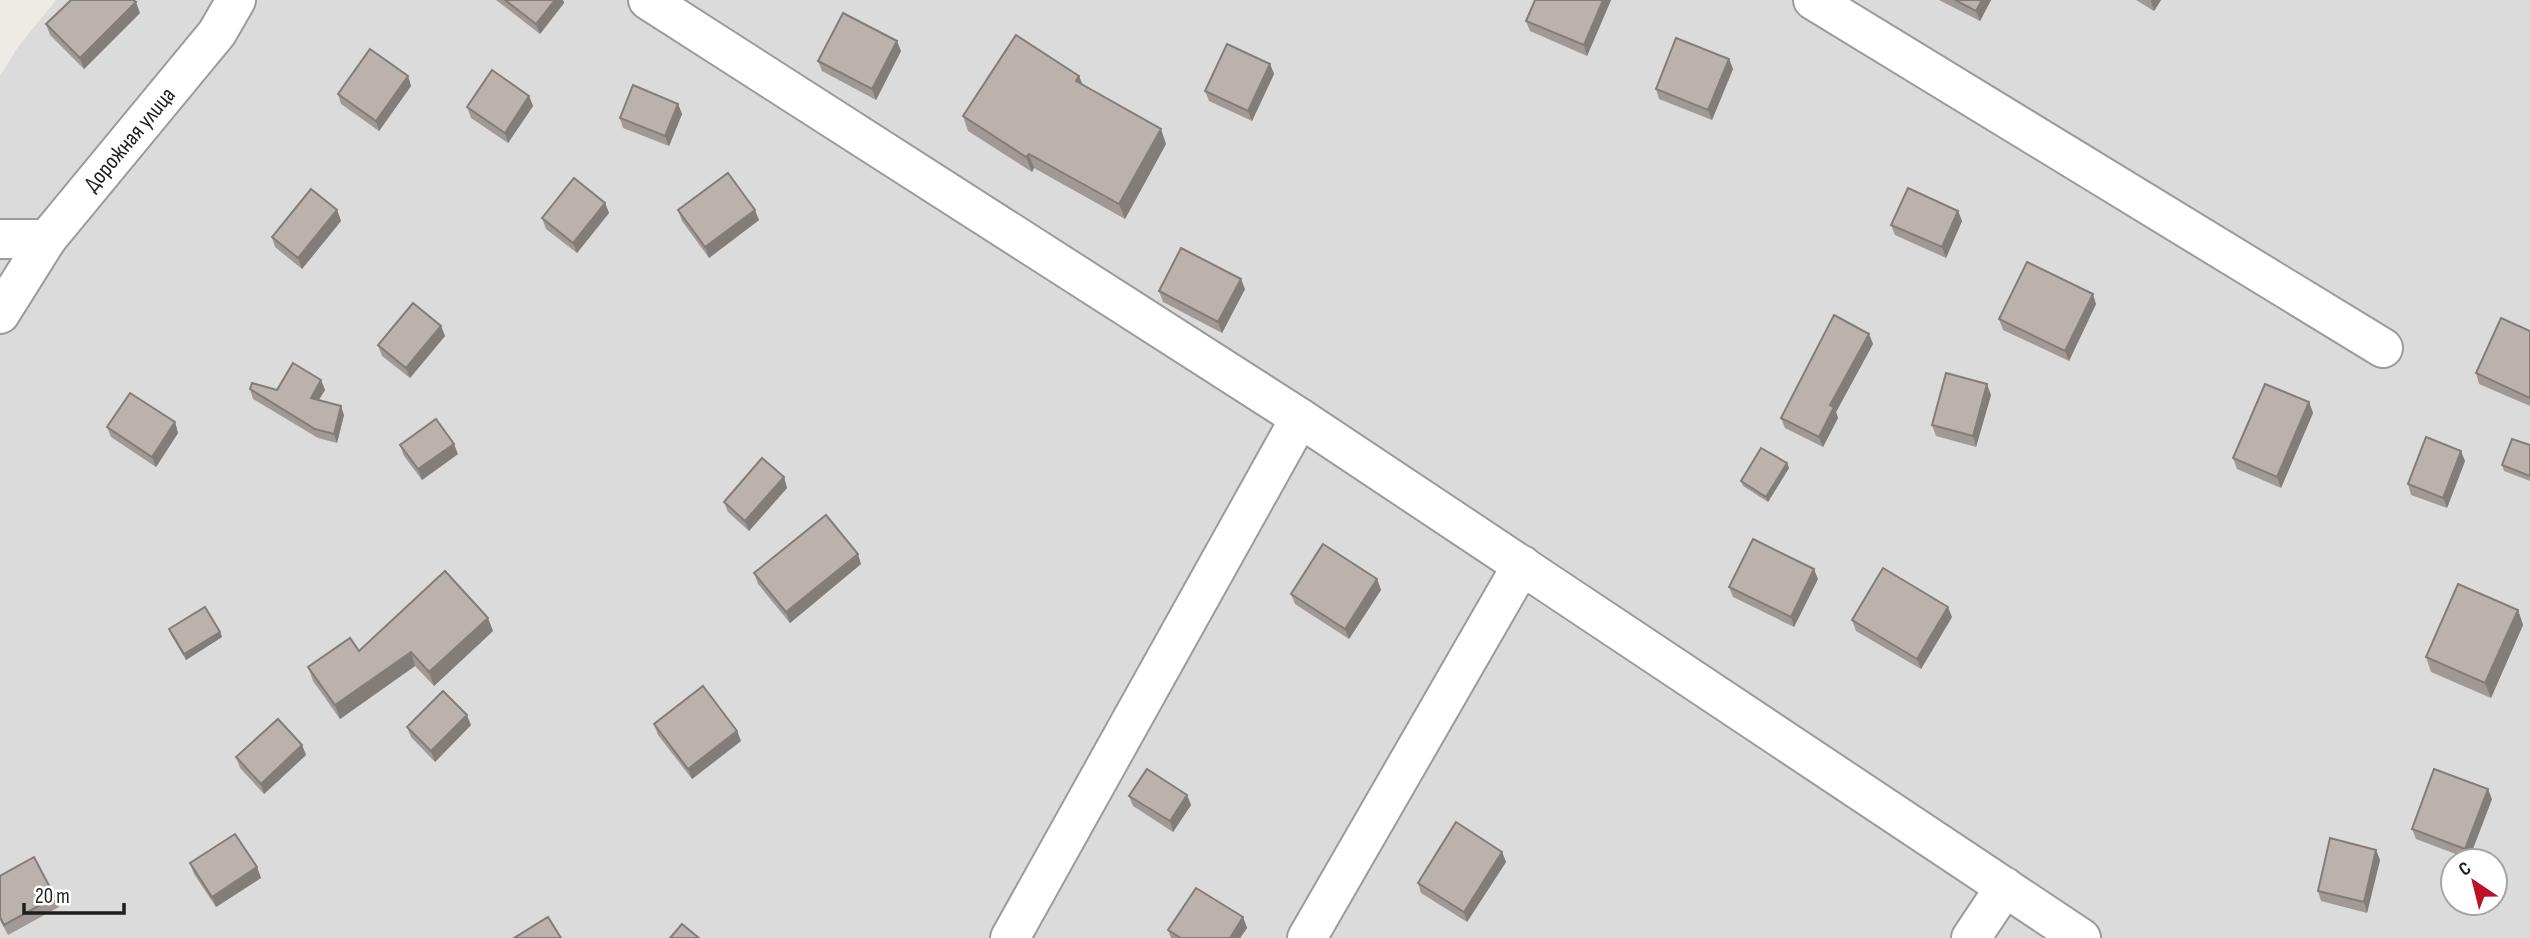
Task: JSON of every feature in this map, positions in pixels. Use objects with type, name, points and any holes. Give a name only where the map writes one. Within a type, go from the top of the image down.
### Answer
[{"type":"street","name":"Дорожная улица","points":[[0,314],[47,239],[217,33],[236,0]]},
{"type":"street","points":[[648,0],[1300,418],[2081,938]]},
{"type":"street","points":[[1813,0],[2383,348]]},
{"type":"street","points":[[0,239],[47,239]]},
{"type":"street","points":[[1010,938],[1300,418]]},
{"type":"street","points":[[1307,938],[1522,565]]},
{"type":"street","points":[[1970,938],[2005,887]]},
{"type":"shaded area","points":[[56,0],[2530,0],[2530,938],[0,938],[0,76],[18,47]]},
{"type":"building","points":[[71,0],[136,2],[80,58],[46,24]]},
{"type":"building","points":[[505,0],[555,0],[536,24]]},
{"type":"building","points":[[1535,0],[1603,0],[1584,45],[1526,21]]},
{"type":"building","points":[[1955,0],[1982,0],[1976,11]]},
{"type":"building","points":[[843,13],[897,41],[872,89],[818,61]]},
{"type":"building","points":[[1016,35],[1079,76],[1076,81],[1161,129],[1119,204],[1029,154],[1026,157],[963,116]]},
{"type":"building","points":[[1676,38],[1729,59],[1708,110],[1656,89]]},
{"type":"building","points":[[1227,44],[1270,64],[1248,111],[1205,91]]},
{"type":"building","points":[[370,49],[408,76],[376,121],[338,94]]},
{"type":"building","points":[[492,70],[529,96],[505,133],[467,107]]},
{"type":"building","points":[[633,85],[678,104],[665,136],[620,118]]},
{"type":"building","points":[[728,173],[755,210],[705,247],[678,210]]},
{"type":"building","points":[[574,178],[605,203],[573,243],[542,218]]},
{"type":"building","points":[[1908,188],[1958,211],[1942,247],[1891,225]]},
{"type":"building","points":[[311,189],[337,210],[298,258],[272,237]]},
{"type":"building","points":[[1181,248],[1241,279],[1218,322],[1159,291]]},
{"type":"building","points":[[2027,262],[2093,294],[2065,351],[1999,319]]},
{"type":"building","points":[[413,303],[441,326],[406,368],[378,345]]},
{"type":"building","points":[[1834,315],[1869,334],[1830,405],[1834,407],[1819,437],[1781,418]]},
{"type":"building","points":[[2501,318],[2530,331],[2530,398],[2476,373]]},
{"type":"building","points":[[293,363],[321,380],[311,398],[341,406],[334,434],[315,429],[250,389],[252,383],[277,390]]},
{"type":"building","points":[[1946,373],[1987,384],[1973,436],[1932,425]]},
{"type":"building","points":[[2265,384],[2309,402],[2277,477],[2233,458]]},
{"type":"building","points":[[130,393],[175,422],[152,457],[107,427]]},
{"type":"building","points":[[436,419],[454,444],[418,469],[400,445]]},
{"type":"building","points":[[2426,437],[2461,451],[2443,498],[2408,484]]},
{"type":"building","points":[[2512,439],[2530,445],[2530,476],[2502,465]]},
{"type":"building","points":[[1761,448],[1787,463],[1766,497],[1741,481]]},
{"type":"building","points":[[762,458],[784,477],[745,521],[724,502]]},
{"type":"building","points":[[826,515],[858,554],[786,612],[754,573]]},
{"type":"building","points":[[1753,539],[1814,569],[1791,617],[1729,587]]},
{"type":"building","points":[[1323,544],[1377,579],[1345,629],[1291,594]]},
{"type":"building","points":[[1883,568],[1948,607],[1917,659],[1852,620]]},
{"type":"building","points":[[445,571],[488,618],[429,672],[411,652],[335,705],[308,667],[350,638],[359,651]]},
{"type":"building","points":[[2458,584],[2518,610],[2485,683],[2426,657]]},
{"type":"building","points":[[205,607],[220,632],[184,654],[169,629]]},
{"type":"building","points":[[703,686],[737,731],[688,769],[654,724]]},
{"type":"building","points":[[443,691],[467,715],[431,751],[407,727]]},
{"type":"building","points":[[278,719],[302,745],[261,784],[236,757]]},
{"type":"building","points":[[1147,769],[1187,795],[1170,821],[1129,796]]},
{"type":"building","points":[[2434,769],[2488,789],[2466,847],[2412,829]]},
{"type":"building","points":[[1456,822],[1502,852],[1464,912],[1418,883]]},
{"type":"building","points":[[235,834],[257,867],[212,897],[190,863]]},
{"type":"building","points":[[2330,838],[2376,850],[2364,902],[2318,891]]},
{"type":"building","points":[[34,857],[55,897],[4,925],[0,917],[0,876]]},
{"type":"building","points":[[1196,888],[1243,917],[1230,938],[1181,938],[1168,930]]},
{"type":"building","points":[[548,917],[561,938],[514,938]]},
{"type":"building","points":[[682,924],[699,938],[670,938]]}]
